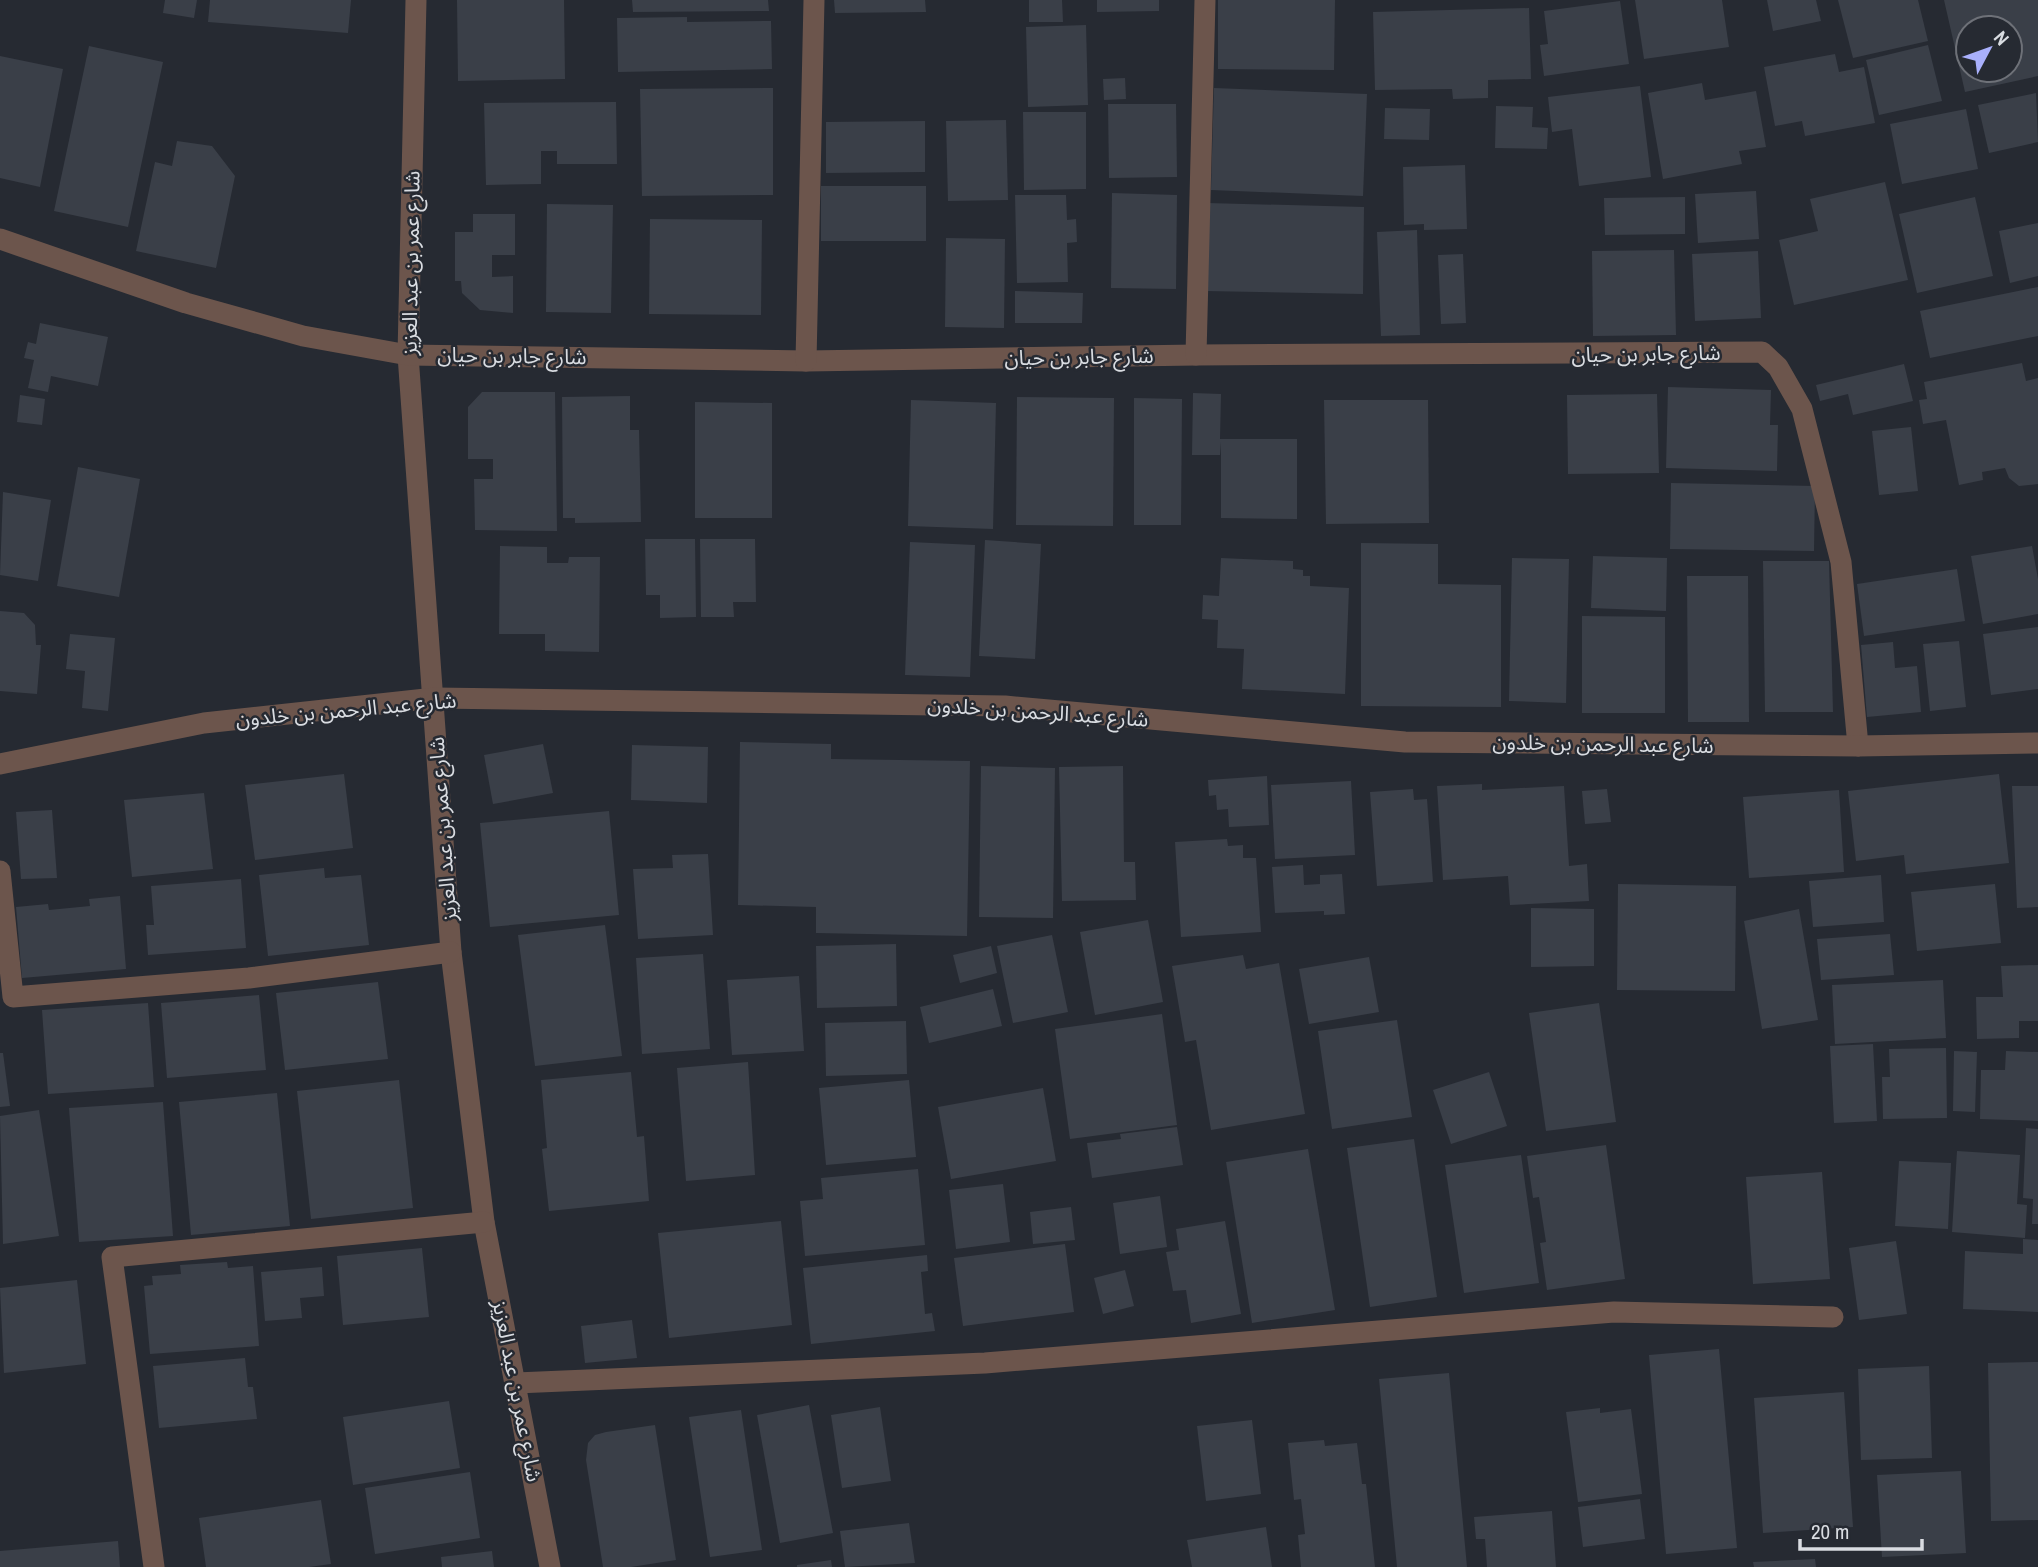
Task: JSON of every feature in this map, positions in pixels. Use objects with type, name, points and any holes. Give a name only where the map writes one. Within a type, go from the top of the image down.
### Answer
[{"type":"street","name":"شارع عمر بن عبد العزيز","points":[[416,0],[408,355],[435,698],[451,952],[484,1222],[550,1567]]},
{"type":"street","points":[[806,361],[814,0]]},
{"type":"street","points":[[1196,355],[1205,0]]},
{"type":"street","name":"شارع جابر بن حيان","points":[[0,239],[186,303],[303,336],[408,355],[806,361],[1196,355],[1762,352],[1778,367],[1802,409],[1841,562],[1858,746]]},
{"type":"street","name":"شارع عبد الرحمن بن خلدون","points":[[0,764],[204,723],[435,698],[1005,706],[1405,742],[1858,746],[2038,743]]},
{"type":"street","points":[[0,871],[13,997],[249,978],[451,952]]},
{"type":"street","points":[[154,1567],[112,1257],[484,1222]]},
{"type":"street","points":[[516,1383],[985,1363],[1614,1312],[1833,1317]]},
{"type":"building","points":[[165,0],[197,0],[194,18],[163,13]]},
{"type":"building","points":[[210,0],[351,0],[348,33],[208,22]]},
{"type":"building","points":[[457,0],[564,0],[565,79],[458,81]]},
{"type":"building","points":[[632,0],[768,0],[769,11],[633,12]]},
{"type":"building","points":[[834,0],[925,0],[926,12],[835,13]]},
{"type":"building","points":[[1029,0],[1062,0],[1063,22],[1029,22]]},
{"type":"building","points":[[1097,0],[1159,0],[1159,11],[1097,12]]},
{"type":"building","points":[[1218,0],[1335,0],[1334,70],[1218,69]]},
{"type":"building","points":[[1635,0],[1722,0],[1729,47],[1644,59]]},
{"type":"building","points":[[1767,0],[1816,0],[1821,21],[1773,31]]},
{"type":"building","points":[[1838,0],[1918,0],[1928,41],[1853,58]]},
{"type":"building","points":[[1944,0],[2038,0],[2038,76],[2024,79],[2024,14],[1954,14],[1954,44]]},
{"type":"building","points":[[1620,1],[1629,64],[1544,76],[1540,45],[1548,44],[1544,11]]},
{"type":"building","points":[[1529,8],[1531,79],[1488,80],[1488,98],[1453,99],[1452,89],[1375,90],[1373,12]]},
{"type":"building","points":[[687,17],[687,22],[771,21],[772,69],[618,72],[617,18]]},
{"type":"building","points":[[1086,25],[1088,105],[1028,107],[1026,27]]},
{"type":"building","points":[[1928,45],[1942,101],[1879,115],[1866,60]]},
{"type":"building","points":[[89,46],[163,62],[128,227],[54,211]]},
{"type":"building","points":[[1835,54],[1839,72],[1864,67],[1875,123],[1805,136],[1802,121],[1775,126],[1764,67]]},
{"type":"building","points":[[0,56],[63,69],[40,187],[0,178]]},
{"type":"building","points":[[1125,78],[1126,99],[1104,100],[1103,79]]},
{"type":"building","points":[[1702,83],[1705,100],[1756,91],[1766,147],[1739,151],[1742,164],[1663,179],[1648,93]]},
{"type":"building","points":[[1963,84],[2002,84],[1965,92]]},
{"type":"building","points":[[1640,86],[1651,177],[1579,186],[1572,129],[1552,132],[1548,97]]},
{"type":"building","points":[[773,88],[773,195],[642,196],[640,89]]},
{"type":"building","points":[[1214,88],[1367,94],[1363,196],[1211,190]]},
{"type":"building","points":[[2036,93],[2038,142],[1989,153],[1978,105]]},
{"type":"building","points":[[616,102],[617,164],[557,164],[557,151],[541,151],[541,184],[486,185],[484,103]]},
{"type":"building","points":[[1108,104],[1176,104],[1177,177],[1109,178]]},
{"type":"building","points":[[1496,106],[1533,107],[1532,127],[1548,128],[1547,149],[1495,148]]},
{"type":"building","points":[[1385,108],[1430,109],[1429,140],[1384,139]]},
{"type":"building","points":[[1966,109],[1978,169],[1902,184],[1890,124]]},
{"type":"building","points":[[1023,112],[1086,112],[1086,189],[1024,190]]},
{"type":"building","points":[[1006,120],[1008,200],[948,201],[946,121]]},
{"type":"building","points":[[925,121],[925,172],[826,173],[826,122]]},
{"type":"building","points":[[177,141],[212,146],[235,176],[216,268],[136,251],[155,162],[172,166]]},
{"type":"building","points":[[1465,165],[1467,229],[1424,230],[1424,224],[1404,225],[1403,167]]},
{"type":"building","points":[[1885,182],[1908,280],[1794,305],[1779,240],[1818,231],[1810,199]]},
{"type":"building","points":[[821,186],[926,186],[926,241],[821,241]]},
{"type":"building","points":[[1756,191],[1759,239],[1698,243],[1695,194]]},
{"type":"building","points":[[1112,193],[1177,195],[1176,289],[1111,288]]},
{"type":"building","points":[[1015,195],[1066,195],[1067,220],[1076,219],[1077,242],[1067,243],[1068,282],[1017,283]]},
{"type":"building","points":[[1685,197],[1685,234],[1605,235],[1604,198]]},
{"type":"building","points":[[1975,197],[1993,276],[1917,293],[1899,214]]},
{"type":"building","points":[[1207,203],[1364,207],[1363,294],[1205,291]]},
{"type":"building","points":[[547,204],[613,205],[611,313],[546,312]]},
{"type":"building","points":[[473,214],[515,214],[515,255],[492,255],[492,277],[513,276],[513,313],[480,310],[462,293],[461,281],[455,281],[455,232],[473,232]]},
{"type":"building","points":[[650,219],[762,220],[761,315],[649,314]]},
{"type":"building","points":[[2038,223],[2038,276],[2010,283],[1999,231]]},
{"type":"building","points":[[1417,230],[1420,335],[1381,336],[1377,232]]},
{"type":"building","points":[[946,238],[1005,239],[1004,328],[945,327]]},
{"type":"building","points":[[1674,250],[1676,335],[1593,336],[1592,251]]},
{"type":"building","points":[[1758,251],[1761,318],[1695,321],[1692,254]]},
{"type":"building","points":[[1463,254],[1466,323],[1441,324],[1438,255]]},
{"type":"building","points":[[2038,287],[2038,336],[1930,358],[1920,311]]},
{"type":"building","points":[[1015,291],[1083,293],[1082,323],[1015,323]]},
{"type":"building","points":[[40,323],[108,337],[98,386],[51,376],[48,392],[28,388],[34,360],[24,358],[28,342],[36,344]]},
{"type":"building","points":[[2022,363],[2026,381],[2038,378],[2038,484],[2019,486],[2009,478],[2005,468],[1982,472],[1983,480],[1959,485],[1946,420],[1923,424],[1919,400],[1927,399],[1924,382]]},
{"type":"building","points":[[1904,364],[1913,401],[1853,415],[1848,394],[1820,401],[1816,385]]},
{"type":"building","points":[[1668,387],[1771,390],[1770,425],[1778,425],[1777,471],[1666,468]]},
{"type":"building","points":[[482,392],[555,392],[557,531],[475,530],[474,479],[493,479],[493,459],[468,459],[468,407]]},
{"type":"building","points":[[1193,393],[1221,394],[1220,439],[1297,439],[1297,519],[1221,518],[1221,442],[1220,455],[1192,455]]},
{"type":"building","points":[[1657,394],[1659,473],[1568,474],[1567,395]]},
{"type":"building","points":[[20,395],[45,399],[42,425],[17,422]]},
{"type":"building","points":[[630,396],[630,430],[639,430],[641,522],[575,523],[575,518],[563,518],[562,397]]},
{"type":"building","points":[[1017,397],[1114,398],[1113,526],[1016,525]]},
{"type":"building","points":[[1134,398],[1182,399],[1181,525],[1134,525]]},
{"type":"building","points":[[911,400],[996,403],[993,529],[908,526]]},
{"type":"building","points":[[1324,400],[1428,400],[1429,523],[1326,524]]},
{"type":"building","points":[[695,402],[772,403],[772,518],[695,518]]},
{"type":"building","points":[[1911,427],[1918,491],[1879,495],[1872,431]]},
{"type":"building","points":[[78,467],[140,479],[119,597],[57,586]]},
{"type":"building","points":[[1671,483],[1815,486],[1814,551],[1670,549]]},
{"type":"building","points":[[3,492],[51,500],[38,581],[0,575]]},
{"type":"building","points":[[645,539],[695,539],[696,617],[660,618],[660,595],[646,595]]},
{"type":"building","points":[[700,539],[755,539],[756,602],[733,602],[734,617],[701,617]]},
{"type":"building","points":[[985,540],[1041,544],[1035,659],[979,656]]},
{"type":"building","points":[[910,542],[975,545],[970,677],[905,675]]},
{"type":"building","points":[[1361,543],[1438,544],[1438,584],[1501,585],[1501,707],[1361,706]]},
{"type":"building","points":[[500,546],[547,547],[547,563],[568,563],[569,557],[600,557],[599,652],[545,651],[545,634],[499,634]]},
{"type":"building","points":[[2032,546],[2038,579],[2038,614],[1983,624],[1971,556]]},
{"type":"building","points":[[1593,556],[1667,558],[1666,611],[1591,608]]},
{"type":"building","points":[[1221,558],[1293,561],[1293,569],[1303,570],[1303,576],[1310,576],[1310,586],[1349,588],[1345,694],[1242,689],[1244,649],[1217,648],[1218,620],[1202,619],[1203,595],[1219,596]]},
{"type":"building","points":[[1512,558],[1569,559],[1566,703],[1509,701]]},
{"type":"building","points":[[1763,561],[1829,561],[1833,712],[1765,712]]},
{"type":"building","points":[[1957,569],[1965,621],[1864,636],[1857,584]]},
{"type":"building","points":[[1687,576],[1748,576],[1749,722],[1688,722]]},
{"type":"building","points":[[0,611],[24,613],[35,625],[36,645],[41,645],[37,694],[0,691]]},
{"type":"building","points":[[1582,616],[1665,617],[1665,713],[1582,713]]},
{"type":"building","points":[[2038,627],[2038,689],[1991,695],[1983,634]]},
{"type":"building","points":[[70,634],[115,638],[108,711],[82,708],[85,671],[66,669]]},
{"type":"building","points":[[1959,641],[1966,707],[1930,711],[1923,644]]},
{"type":"building","points":[[1893,642],[1895,668],[1917,666],[1921,712],[1867,717],[1861,645]]},
{"type":"building","points":[[740,742],[831,744],[831,759],[970,761],[967,936],[816,933],[816,907],[738,905]]},
{"type":"building","points":[[543,744],[553,793],[493,804],[484,755]]},
{"type":"building","points":[[632,745],[708,747],[707,803],[631,800]]},
{"type":"building","points":[[981,766],[1055,768],[1053,918],[979,917]]},
{"type":"building","points":[[1123,766],[1124,862],[1135,862],[1136,900],[1062,901],[1059,767]]},
{"type":"building","points":[[344,774],[353,848],[255,860],[245,785]]},
{"type":"building","points":[[1999,774],[2009,863],[1906,874],[1904,855],[1856,861],[1848,791]]},
{"type":"building","points":[[1267,776],[1269,825],[1229,827],[1228,809],[1217,810],[1216,795],[1209,796],[1208,780]]},
{"type":"building","points":[[1351,781],[1355,855],[1275,859],[1271,785]]},
{"type":"building","points":[[1482,784],[1482,790],[1564,786],[1569,866],[1587,864],[1589,901],[1510,905],[1508,876],[1443,880],[1437,786]]},
{"type":"building","points":[[2012,786],[2038,786],[2038,907],[2017,908]]},
{"type":"building","points":[[1413,789],[1414,800],[1427,799],[1433,882],[1377,886],[1370,792]]},
{"type":"building","points":[[1607,789],[1611,822],[1585,824],[1582,791]]},
{"type":"building","points":[[1839,790],[1844,872],[1749,878],[1743,797]]},
{"type":"building","points":[[204,793],[213,869],[132,877],[124,800]]},
{"type":"building","points":[[52,810],[57,878],[21,879],[16,812]]},
{"type":"building","points":[[609,811],[619,915],[490,927],[480,823]]},
{"type":"building","points":[[1227,839],[1228,846],[1243,845],[1243,858],[1256,858],[1261,932],[1181,937],[1175,842]]},
{"type":"building","points":[[708,854],[713,935],[638,939],[633,869],[673,868],[672,855]]},
{"type":"building","points":[[1303,865],[1304,885],[1320,884],[1320,875],[1342,874],[1345,914],[1324,915],[1324,911],[1275,913],[1272,867]]},
{"type":"building","points":[[324,868],[325,878],[361,875],[369,945],[268,956],[259,875]]},
{"type":"building","points":[[1881,875],[1884,922],[1813,927],[1809,881]]},
{"type":"building","points":[[241,879],[246,948],[148,955],[146,925],[154,925],[151,886]]},
{"type":"building","points":[[1618,884],[1736,886],[1735,991],[1617,990]]},
{"type":"building","points":[[1995,884],[2001,943],[1917,951],[1911,892]]},
{"type":"building","points":[[120,896],[126,969],[22,978],[16,907],[48,904],[49,910],[90,906],[89,899]]},
{"type":"building","points":[[1531,908],[1594,909],[1594,966],[1531,967]]},
{"type":"building","points":[[1799,909],[1818,1020],[1762,1029],[1744,921]]},
{"type":"building","points":[[1148,920],[1163,1002],[1095,1015],[1080,932]]},
{"type":"building","points":[[605,925],[622,1056],[535,1066],[518,935]]},
{"type":"building","points":[[1890,934],[1894,975],[1821,980],[1817,939]]},
{"type":"building","points":[[1052,935],[1068,1012],[1013,1023],[997,946]]},
{"type":"building","points":[[896,944],[897,1006],[817,1008],[816,946]]},
{"type":"building","points":[[991,946],[997,973],[960,983],[953,955]]},
{"type":"building","points":[[703,954],[710,1049],[642,1054],[636,958]]},
{"type":"building","points":[[1243,955],[1246,969],[1279,963],[1305,1114],[1211,1130],[1196,1040],[1185,1042],[1172,966]]},
{"type":"building","points":[[1369,957],[1379,1012],[1309,1024],[1299,969]]},
{"type":"building","points":[[2038,965],[2038,1021],[2019,1021],[2019,1038],[1977,1039],[1976,997],[2003,997],[2001,966]]},
{"type":"building","points":[[799,976],[804,1051],[732,1055],[727,980]]},
{"type":"building","points":[[1943,980],[1946,1038],[1835,1044],[1832,985]]},
{"type":"building","points":[[378,982],[388,1059],[285,1070],[276,993]]},
{"type":"building","points":[[993,989],[1002,1026],[929,1043],[920,1007]]},
{"type":"building","points":[[259,995],[266,1070],[167,1078],[161,1003]]},
{"type":"building","points":[[148,1003],[154,1087],[48,1094],[42,1010]]},
{"type":"building","points":[[1599,1003],[1616,1122],[1546,1131],[1529,1013]]},
{"type":"building","points":[[1162,1014],[1177,1125],[1070,1139],[1055,1029]]},
{"type":"building","points":[[1397,1020],[1412,1117],[1332,1129],[1318,1031]]},
{"type":"building","points":[[906,1021],[907,1074],[826,1076],[825,1023]]},
{"type":"building","points":[[1873,1044],[1877,1121],[1834,1123],[1830,1046]]},
{"type":"building","points":[[1946,1048],[1947,1118],[1883,1119],[1882,1077],[1890,1077],[1889,1049]]},
{"type":"building","points":[[1954,1051],[1977,1052],[1975,1112],[1953,1111]]},
{"type":"building","points":[[2006,1051],[2038,1052],[2038,1121],[1980,1119],[1981,1070],[2005,1070]]},
{"type":"building","points":[[0,1053],[3,1053],[10,1106],[0,1107]]},
{"type":"building","points":[[748,1062],[755,1175],[686,1181],[677,1068]]},
{"type":"building","points":[[631,1072],[637,1137],[644,1136],[649,1201],[549,1211],[542,1149],[547,1148],[541,1080]]},
{"type":"building","points":[[1489,1072],[1507,1126],[1451,1144],[1433,1090]]},
{"type":"building","points":[[399,1080],[413,1208],[311,1219],[297,1091]]},
{"type":"building","points":[[909,1080],[916,1157],[826,1165],[819,1088]]},
{"type":"building","points":[[1043,1088],[1056,1161],[951,1179],[938,1107]]},
{"type":"building","points":[[277,1093],[290,1226],[191,1235],[179,1102]]},
{"type":"building","points":[[163,1102],[173,1236],[79,1242],[69,1108]]},
{"type":"building","points":[[39,1110],[59,1236],[3,1244],[0,1116]]},
{"type":"building","points":[[1177,1127],[1183,1165],[1092,1178],[1087,1143],[1121,1139],[1120,1134]]},
{"type":"building","points":[[2026,1128],[2038,1129],[2038,1224],[2032,1224],[2033,1199],[2023,1198]]},
{"type":"building","points":[[1414,1139],[1437,1297],[1370,1307],[1347,1148]]},
{"type":"building","points":[[1606,1145],[1625,1279],[1547,1290],[1540,1243],[1546,1242],[1539,1197],[1533,1198],[1527,1156]]},
{"type":"building","points":[[1308,1149],[1335,1310],[1252,1323],[1226,1162]]},
{"type":"building","points":[[1957,1151],[2020,1155],[2017,1204],[2027,1205],[2025,1238],[1952,1232]]},
{"type":"building","points":[[1521,1155],[1539,1283],[1464,1293],[1445,1165]]},
{"type":"building","points":[[1899,1161],[1951,1163],[1948,1229],[1895,1226]]},
{"type":"building","points":[[918,1169],[925,1245],[805,1256],[800,1201],[823,1199],[821,1178]]},
{"type":"building","points":[[1822,1172],[1830,1279],[1753,1284],[1746,1177]]},
{"type":"building","points":[[1003,1184],[1010,1242],[956,1249],[949,1190]]},
{"type":"building","points":[[1160,1196],[1167,1247],[1120,1254],[1113,1203]]},
{"type":"building","points":[[1071,1207],[1075,1240],[1033,1244],[1030,1212]]},
{"type":"building","points":[[781,1221],[792,1325],[669,1338],[658,1233]]},
{"type":"building","points":[[1225,1221],[1241,1314],[1191,1323],[1186,1290],[1173,1291],[1166,1252],[1179,1250],[1176,1229]]},
{"type":"building","points":[[2023,1239],[2038,1240],[2038,1312],[1963,1309],[1965,1251],[2023,1254]]},
{"type":"building","points":[[1896,1241],[1907,1314],[1859,1320],[1849,1248]]},
{"type":"building","points":[[1065,1244],[1074,1312],[963,1326],[954,1258]]},
{"type":"building","points":[[422,1248],[429,1317],[343,1325],[337,1256]]},
{"type":"building","points":[[927,1255],[928,1271],[921,1272],[925,1314],[932,1313],[935,1331],[811,1344],[803,1268]]},
{"type":"building","points":[[227,1262],[228,1268],[253,1266],[259,1346],[150,1354],[144,1286],[153,1285],[152,1276],[181,1274],[180,1265]]},
{"type":"building","points":[[322,1267],[324,1296],[300,1298],[302,1318],[265,1321],[261,1272]]},
{"type":"building","points":[[1125,1270],[1134,1306],[1103,1314],[1094,1278]]},
{"type":"building","points":[[77,1280],[86,1364],[4,1373],[0,1288]]},
{"type":"building","points":[[632,1320],[637,1358],[585,1363],[581,1326]]},
{"type":"building","points":[[1719,1349],[1737,1548],[1666,1554],[1649,1355]]},
{"type":"building","points":[[245,1358],[248,1387],[253,1387],[257,1419],[159,1428],[153,1366]]},
{"type":"building","points":[[2038,1362],[2038,1520],[1991,1521],[1988,1363]]},
{"type":"building","points":[[1929,1366],[1932,1458],[1861,1460],[1858,1369]]},
{"type":"building","points":[[1449,1373],[1467,1567],[1397,1567],[1379,1379]]},
{"type":"building","points":[[1844,1392],[1853,1527],[1763,1533],[1754,1398]]},
{"type":"building","points":[[449,1401],[460,1468],[353,1485],[343,1417]]},
{"type":"building","points":[[809,1405],[833,1533],[780,1543],[757,1415]]},
{"type":"building","points":[[880,1407],[891,1481],[842,1488],[831,1415]]},
{"type":"building","points":[[1600,1408],[1600,1413],[1631,1409],[1642,1494],[1578,1502],[1566,1412]]},
{"type":"building","points":[[741,1410],[762,1550],[710,1557],[689,1417]]},
{"type":"building","points":[[1252,1420],[1261,1494],[1206,1501],[1197,1426]]},
{"type":"building","points":[[655,1425],[676,1560],[631,1567],[603,1567],[586,1460],[588,1443],[595,1435],[606,1432]]},
{"type":"building","points":[[1324,1440],[1325,1446],[1357,1443],[1362,1484],[1366,1484],[1375,1567],[1301,1567],[1298,1535],[1305,1534],[1301,1499],[1294,1500],[1288,1443]]},
{"type":"building","points":[[1961,1471],[1966,1553],[1882,1557],[1877,1475]]},
{"type":"building","points":[[470,1472],[480,1538],[375,1554],[365,1488]]},
{"type":"building","points":[[1640,1499],[1645,1539],[1583,1547],[1578,1507]]},
{"type":"building","points":[[321,1500],[331,1564],[309,1567],[206,1567],[199,1518]]},
{"type":"building","points":[[1552,1511],[1556,1567],[1487,1567],[1485,1539],[1476,1539],[1474,1517]]},
{"type":"building","points":[[909,1523],[915,1563],[845,1567],[840,1531]]},
{"type":"building","points":[[1266,1527],[1272,1567],[1192,1567],[1187,1540]]},
{"type":"building","points":[[118,1541],[120,1567],[0,1567],[0,1551]]},
{"type":"building","points":[[492,1551],[494,1567],[442,1567],[441,1557]]},
{"type":"building","points":[[1815,1559],[1816,1567],[1754,1567],[1753,1562]]},
{"type":"building","points":[[831,1560],[832,1567],[797,1567],[797,1565]]}]
